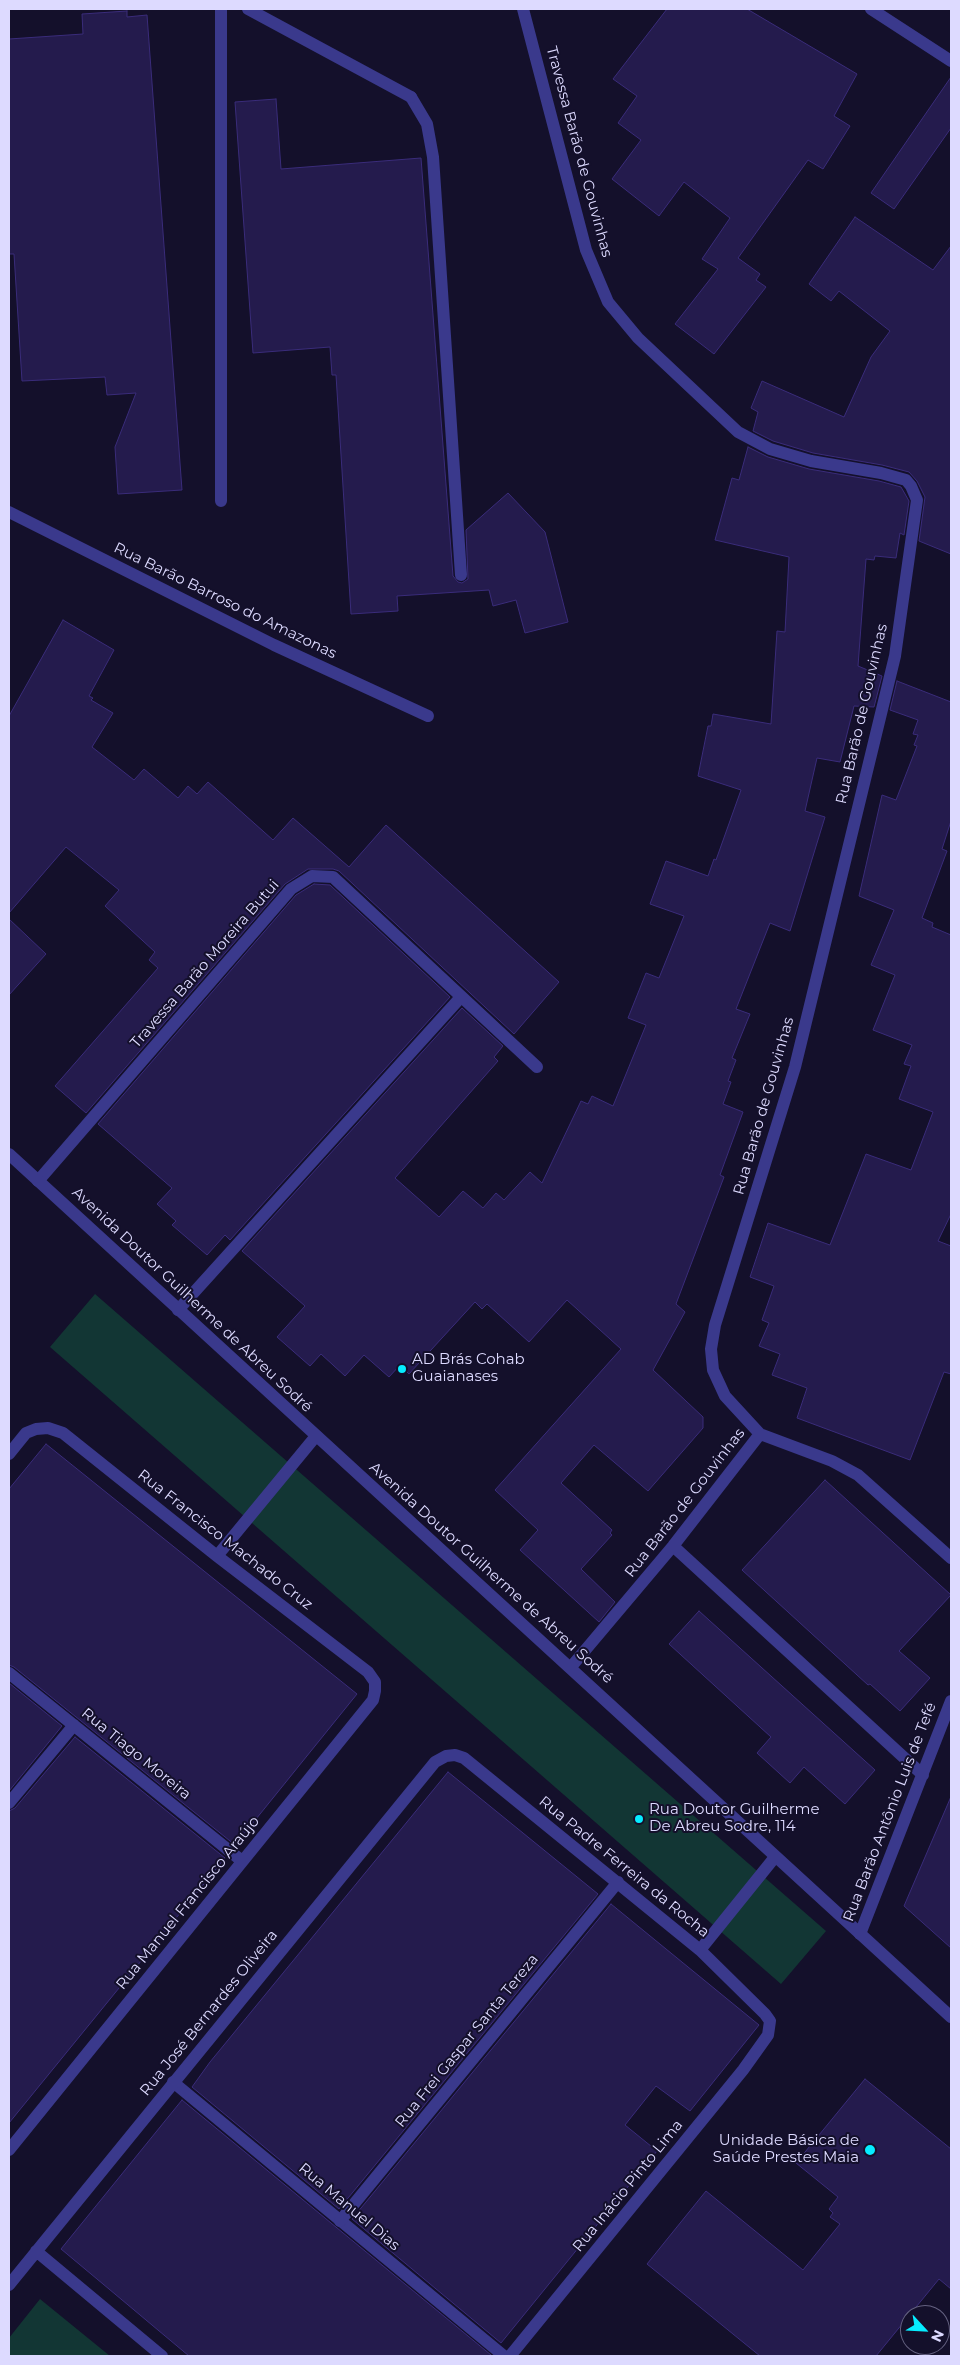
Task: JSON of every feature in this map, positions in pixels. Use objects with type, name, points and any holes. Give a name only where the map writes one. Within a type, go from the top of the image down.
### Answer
[{"type":"street","points":[[221,9],[221,501]]},
{"type":"street","points":[[248,9],[411,97],[427,124],[434,157],[461,575]]},
{"type":"street","name":"Travessa Barão de Gouvinhas","points":[[523,9],[586,250],[608,302],[638,338],[738,432],[770,449],[810,461],[881,473],[906,480]]},
{"type":"street","points":[[871,9],[951,61]]},
{"type":"street","name":"Rua Barão de Gouvinhas","points":[[571,1667],[673,1546],[760,1434],[725,1396],[713,1370],[711,1349],[715,1325],[794,1067],[895,656],[917,500],[906,480]]},
{"type":"street","name":"Rua Barão Barroso do Amazonas","points":[[9,512],[274,645],[428,716]]},
{"type":"street","name":"Travessa Barão Moreira Butui","points":[[38,1181],[291,889],[312,876],[333,877],[537,1067]]},
{"type":"street","points":[[178,1310],[461,997]]},
{"type":"street","name":"Avenida Doutor Guilherme de Abreu Sodré","points":[[9,1154],[951,2017]]},
{"type":"street","name":"Rua Francisco Machado Cruz","points":[[9,1454],[26,1433],[36,1429],[48,1428],[63,1433],[217,1556],[368,1672]]},
{"type":"street","points":[[760,1434],[832,1461],[858,1475],[951,1558]]},
{"type":"street","points":[[217,1556],[316,1436]]},
{"type":"street","points":[[673,1546],[923,1775]]},
{"type":"street","name":"Rua Manuel Francisco Araújo","points":[[9,2150],[373,1700],[375,1682],[368,1672]]},
{"type":"street","name":"Rua Tiago Moreira","points":[[9,1673],[242,1861]]},
{"type":"street","name":"Rua Barão Antônio Luis de Tefé","points":[[860,1934],[951,1701]]},
{"type":"street","points":[[9,1803],[74,1724]]},
{"type":"street","name":"Rua Padre Ferreira da Rocha","points":[[435,1762],[446,1756],[455,1755],[464,1758],[618,1882],[700,1950],[765,2014],[770,2021],[768,2035]]},
{"type":"street","name":"Rua José Bernardes Oliveira","points":[[9,2284],[435,1762]]},
{"type":"street","points":[[700,1950],[775,1857]]},
{"type":"street","name":"Rua Frei Gaspar Santa Tereza","points":[[340,2221],[618,1882]]},
{"type":"street","name":"Rua Inácio Pinto Lima","points":[[510,2356],[742,2070],[768,2035]]},
{"type":"street","name":"Rua Manuel Dias","points":[[174,2082],[504,2356]]},
{"type":"street","points":[[36,2251],[162,2356]]},
{"type":"green space","points":[[95,1294],[826,1931],[781,1984],[50,1347]]},
{"type":"green space","points":[[40,2299],[110,2356],[9,2356],[9,2338]]},
{"type":"building","points":[[667,9],[747,9],[857,74],[834,116],[850,126],[823,169],[808,160],[738,258],[760,274],[756,280],[766,287],[714,354],[675,324],[718,269],[702,259],[730,218],[684,182],[659,216],[612,179],[641,140],[618,123],[637,96],[613,79]]},
{"type":"building","points":[[127,11],[127,17],[147,15],[182,490],[118,494],[115,447],[136,393],[107,395],[105,377],[22,381],[14,254],[9,254],[9,39],[83,34],[82,14]]},
{"type":"building","points":[[951,77],[951,128],[894,209],[871,193]]},
{"type":"building","points":[[276,99],[281,169],[421,158],[453,576],[458,582],[462,583],[468,579],[466,530],[508,493],[545,532],[568,622],[525,633],[516,600],[493,606],[489,590],[397,596],[398,611],[351,614],[336,375],[332,375],[330,347],[253,353],[235,102]]},
{"type":"building","points":[[855,217],[933,270],[951,246],[951,554],[919,541],[925,497],[917,481],[909,472],[882,465],[813,453],[773,441],[753,431],[758,412],[751,408],[762,381],[844,417],[871,357],[890,331],[839,291],[831,301],[809,284]]},
{"type":"building","points":[[748,447],[768,457],[809,469],[879,481],[901,487],[909,501],[904,535],[900,533],[896,558],[875,556],[874,560],[866,559],[858,666],[882,676],[874,707],[854,706],[840,762],[817,758],[805,811],[825,817],[790,931],[770,923],[736,1009],[750,1014],[732,1058],[736,1060],[728,1081],[731,1082],[723,1104],[743,1112],[720,1175],[724,1177],[676,1304],[685,1312],[653,1370],[703,1417],[703,1428],[648,1491],[594,1445],[561,1483],[612,1530],[610,1533],[612,1535],[581,1569],[615,1602],[599,1622],[520,1550],[538,1530],[495,1490],[621,1349],[567,1300],[529,1342],[487,1304],[482,1309],[475,1302],[409,1374],[400,1365],[389,1377],[364,1355],[345,1376],[321,1354],[310,1366],[277,1337],[305,1306],[242,1251],[462,1008],[503,1046],[494,1057],[498,1061],[395,1178],[439,1217],[463,1191],[483,1208],[496,1193],[504,1200],[530,1172],[542,1183],[581,1101],[588,1104],[592,1096],[613,1106],[646,1025],[628,1018],[646,973],[659,978],[684,916],[650,904],[666,861],[708,876],[714,859],[716,860],[741,790],[698,776],[708,726],[711,726],[713,714],[771,724],[777,631],[785,632],[789,557],[715,540],[732,478],[739,480]]},
{"type":"building","points":[[63,620],[114,650],[89,696],[93,698],[91,700],[113,713],[92,747],[134,780],[144,769],[178,798],[188,786],[197,794],[208,782],[273,840],[293,818],[349,867],[386,825],[559,982],[514,1034],[339,871],[333,869],[308,869],[285,884],[86,1113],[55,1086],[158,968],[149,960],[155,952],[105,906],[119,890],[66,847],[9,913],[9,716]]},
{"type":"building","points":[[897,681],[951,702],[951,821],[942,849],[947,851],[922,918],[933,923],[932,927],[951,935],[951,1214],[938,1241],[951,1246],[951,1374],[944,1372],[910,1460],[797,1418],[807,1388],[772,1375],[780,1354],[759,1346],[769,1323],[762,1320],[774,1286],[750,1277],[768,1223],[830,1245],[866,1154],[911,1170],[933,1112],[899,1099],[911,1066],[904,1064],[912,1045],[873,1030],[895,975],[871,965],[894,910],[859,896],[882,795],[896,800],[917,746],[914,745],[918,735],[913,734],[918,720],[890,710]]},
{"type":"building","points":[[314,884],[330,885],[450,997],[230,1240],[225,1235],[207,1255],[172,1225],[176,1221],[157,1204],[172,1188],[98,1124],[296,895]]},
{"type":"building","points":[[9,919],[46,954],[9,995]]},
{"type":"building","points":[[46,1444],[357,1694],[235,1845],[14,1667],[9,1665],[9,1489]]},
{"type":"building","points":[[825,1480],[951,1595],[899,1651],[930,1678],[900,1711],[870,1684],[868,1685],[742,1570]]},
{"type":"building","points":[[699,1611],[875,1770],[845,1804],[804,1767],[790,1783],[757,1753],[771,1737],[669,1644]]},
{"type":"building","points":[[9,1683],[62,1726],[9,1791]]},
{"type":"building","points":[[75,1737],[225,1858],[9,2123],[9,1811],[15,1808]]},
{"type":"building","points":[[448,1772],[598,1894],[339,2209],[192,2087],[210,2062]]},
{"type":"building","points":[[951,1800],[951,1948],[904,1906]]},
{"type":"building","points":[[611,1904],[759,2025],[690,2111],[656,2086],[625,2125],[657,2151],[501,2343],[352,2219]]},
{"type":"building","points":[[865,2079],[951,2149],[951,2289],[939,2279],[918,2305],[900,2305],[900,2327],[876,2356],[760,2356],[647,2264],[706,2191],[803,2270],[840,2224],[830,2217],[833,2213],[829,2209],[838,2197],[796,2163]]},
{"type":"building","points":[[182,2100],[491,2355],[189,2356],[61,2249]]},
{"type":"place","name":"AD Brás Cohab Guaianases","points":[[402,1369]]},
{"type":"place","name":"Rua Doutor Guilherme De Abreu Sodre, 114","points":[[639,1819]]},
{"type":"place","name":"Unidade Básica de Saúde Prestes Maia","points":[[870,2150]]}]
